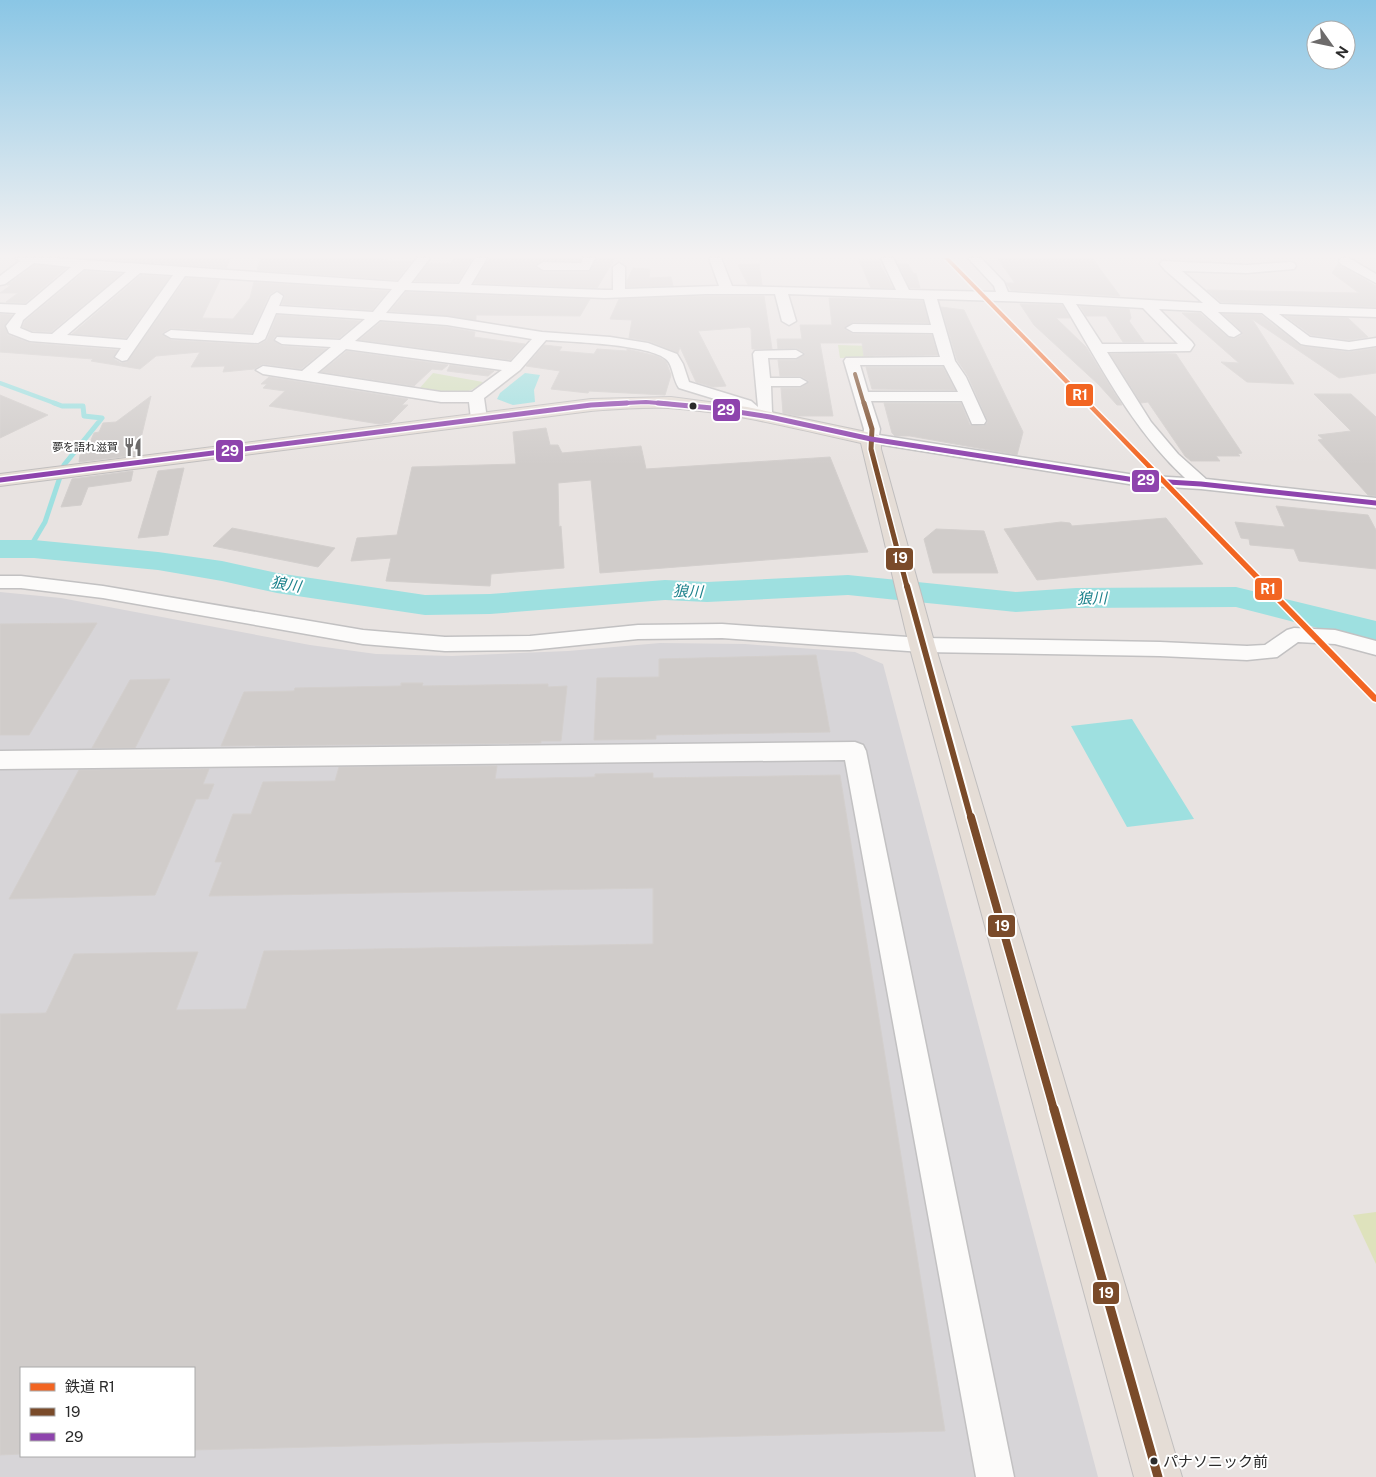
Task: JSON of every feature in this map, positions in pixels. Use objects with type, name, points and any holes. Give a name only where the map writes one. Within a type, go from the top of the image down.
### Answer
[{"type":"main road","points":[[0,480],[591,405],[646,402],[712,408],[767,416],[871,439],[871,449],[922,645],[1158,1477]]},
{"type":"street","points":[[13,327],[14,330],[30,337],[129,344]]},
{"type":"street","points":[[56,339],[70,327]]},
{"type":"street","points":[[121,358],[141,327]]},
{"type":"street","points":[[171,334],[258,339],[264,327]]},
{"type":"street","points":[[305,376],[364,327]]},
{"type":"street","points":[[485,327],[542,336],[632,345],[666,353],[677,365],[684,385],[746,404],[752,410],[767,416],[760,354],[796,354]]},
{"type":"street","points":[[1083,327],[1145,424],[1172,457],[1201,484]]},
{"type":"street","points":[[1096,348],[1185,348],[1188,345],[1170,327]]},
{"type":"street","points":[[1228,327],[1234,333]]},
{"type":"street","points":[[1290,327],[1306,341],[1349,346],[1376,342]]},
{"type":"street","points":[[853,328],[939,329],[948,361],[968,397],[978,421]]},
{"type":"street","points":[[263,370],[441,397],[476,397],[515,366],[542,336]]},
{"type":"street","points":[[282,340],[343,344],[515,366]]},
{"type":"street","points":[[948,361],[851,361],[872,429],[871,439],[1135,480],[1201,484],[1376,503]]},
{"type":"street","points":[[763,382],[800,382]]},
{"type":"street","points":[[861,396],[968,397]]},
{"type":"street","points":[[476,397],[479,419]]},
{"type":"street","points":[[0,582],[20,582],[103,592],[363,638],[445,644],[530,643],[638,632],[722,631],[922,645],[1160,649],[1247,653],[1270,652],[1294,635],[1336,637],[1376,648]]},
{"type":"street","points":[[0,760],[855,751],[994,1477]]},
{"type":"shaded area","points":[[0,592],[61,598],[310,645],[376,654],[452,656],[568,651],[660,643],[745,644],[855,652],[883,664],[1098,1477],[0,1477]]},
{"type":"green space","points":[[838,345],[871,346],[874,358],[840,358]]},
{"type":"green space","points":[[433,373],[483,382],[469,391],[461,393],[418,390]]},
{"type":"green space","points":[[1376,1212],[1376,1264],[1353,1215]]},
{"type":"water","points":[[525,373],[540,375],[534,390],[535,402],[513,405],[497,399],[500,393]]},
{"type":"water","points":[[1132,719],[1194,819],[1127,827],[1071,726]]},
{"type":"building","points":[[0,327],[6,327],[8,335],[30,343],[118,350],[114,359],[121,363],[127,362],[152,327],[255,327],[252,333],[171,328],[162,333],[171,340],[258,345],[267,340],[272,327],[353,327],[339,338],[275,336],[273,340],[282,346],[326,349],[301,369],[263,364],[254,369],[223,372],[225,366],[191,367],[200,352],[156,356],[140,369],[91,361],[93,359],[0,352]]},
{"type":"building","points":[[22,327],[57,327],[51,332],[32,331]]},
{"type":"building","points":[[80,327],[134,327],[126,338],[72,334]]},
{"type":"building","points":[[375,327],[446,327],[475,332],[474,337],[525,344],[510,360],[359,340]]},
{"type":"building","points":[[631,327],[769,327],[772,349],[752,349],[751,329],[749,327],[698,331],[726,386],[713,387],[696,382],[680,347],[678,353],[649,341],[629,338]]},
{"type":"building","points":[[800,327],[847,327],[844,329],[853,334],[932,335],[938,355],[864,356],[862,343],[820,343],[833,416],[798,416],[783,413],[781,388],[800,388],[809,381],[800,376],[780,376],[778,360],[796,360],[805,353],[796,348],[778,349],[777,339],[802,339]]},
{"type":"building","points":[[947,327],[972,327],[1023,432],[1017,455],[910,436],[895,436],[892,433],[884,403],[961,403],[970,425],[984,426],[988,422],[968,376],[957,360]]},
{"type":"building","points":[[1036,327],[1065,327],[1086,347],[1122,405],[1117,405],[1099,385]]},
{"type":"building","points":[[1113,327],[1133,327],[1144,342],[1123,342]]},
{"type":"building","points":[[1198,327],[1216,327],[1228,337],[1234,339],[1242,335],[1242,332],[1237,327],[1257,327],[1294,384],[1247,382],[1221,362],[1239,363]]},
{"type":"building","points":[[1264,327],[1276,327],[1301,346],[1349,352],[1376,348],[1376,373],[1339,378]]},
{"type":"building","points":[[1300,327],[1357,327],[1368,337],[1349,340],[1311,335]]},
{"type":"building","points":[[544,345],[562,347],[559,351],[594,354],[597,349],[627,351],[627,349],[657,356],[666,361],[671,375],[665,395],[589,391],[588,393],[551,389],[560,371],[526,366]]},
{"type":"building","points":[[347,351],[448,365],[442,370],[432,369],[414,386],[321,372]]},
{"type":"building","points":[[1110,354],[1176,354],[1242,453],[1238,454],[1240,456],[1216,456],[1220,461],[1191,461],[1185,456],[1148,402],[1141,403]]},
{"type":"building","points":[[450,365],[494,371],[488,376],[447,371]]},
{"type":"building","points":[[866,367],[943,367],[955,390],[872,389]]},
{"type":"building","points":[[269,377],[408,399],[402,405],[408,405],[391,422],[379,424],[269,406],[285,391],[263,388],[267,384],[261,384]]},
{"type":"building","points":[[1314,394],[1351,394],[1376,417],[1376,496],[1368,495],[1318,440],[1323,439],[1318,435],[1351,431]]},
{"type":"building","points":[[0,395],[48,415],[0,438]]},
{"type":"building","points":[[151,396],[137,455],[79,462],[80,455],[85,454],[94,433],[99,432],[103,423],[116,422]]},
{"type":"building","points":[[546,428],[550,445],[558,445],[562,453],[641,446],[646,469],[830,457],[868,552],[600,573],[591,480],[558,483],[559,527],[561,526],[564,568],[491,574],[490,586],[386,581],[391,558],[351,561],[357,538],[397,535],[412,467],[516,464],[513,432]]},
{"type":"building","points":[[184,468],[168,535],[138,538],[158,471]]},
{"type":"building","points":[[133,471],[131,481],[88,487],[81,505],[61,507],[72,479]]},
{"type":"building","points":[[1276,506],[1368,515],[1376,530],[1376,569],[1299,561],[1294,549],[1250,545],[1249,539],[1241,538],[1235,522],[1285,527]]},
{"type":"building","points":[[1166,518],[1203,564],[1037,580],[1004,529],[1061,522],[1070,523],[1072,526]]},
{"type":"building","points":[[232,528],[335,548],[318,567],[213,546]]},
{"type":"building","points":[[936,529],[984,531],[998,573],[933,573],[924,539]]},
{"type":"building","points":[[97,623],[29,735],[0,735],[0,624]]},
{"type":"building","points":[[816,655],[830,732],[656,735],[656,739],[594,740],[597,678],[659,677],[659,659]]},
{"type":"building","points":[[170,679],[135,748],[92,748],[130,680]]},
{"type":"building","points":[[401,683],[423,683],[422,686],[548,684],[548,687],[567,686],[561,741],[541,741],[541,743],[221,746],[244,692],[294,691],[295,688],[401,686]]},
{"type":"building","points":[[497,766],[495,779],[595,777],[595,774],[653,773],[653,778],[840,775],[945,1431],[195,1450],[195,1367],[20,1367],[20,1454],[0,1455],[0,1014],[46,1013],[74,954],[198,952],[176,1010],[246,1009],[264,951],[653,944],[653,888],[209,896],[222,862],[215,862],[233,814],[251,814],[263,782],[335,781],[339,767]]},
{"type":"building","points":[[209,769],[203,784],[214,784],[208,799],[196,799],[155,895],[9,899],[79,770]]},
{"type":"waterway","points":[[0,383],[57,404]]},
{"type":"waterway","points":[[29,549],[45,522],[64,465],[102,418],[84,416],[83,406],[62,406],[54,403]]},
{"type":"waterway","name":"狼川","points":[[0,549],[34,549],[158,561],[222,571],[277,583],[425,605],[490,604],[665,590],[707,592],[848,585],[1016,602],[1076,598],[1236,597],[1376,632]]},
{"type":"rail line","name":"R1","points":[[1013,327],[1376,699]]},
{"type":"transit line","name":"19","points":[[855,374],[872,429],[871,449],[922,645],[1158,1477]]},
{"type":"transit line","name":"29","points":[[0,480],[591,405],[646,402],[712,408],[770,417],[871,439],[1135,480],[1201,484],[1376,503]]},
{"type":"place","name":"夢を語れ滋賀","points":[[133,447]]},
{"type":"place","name":"パナソニック前","points":[[1154,1461]]}]
